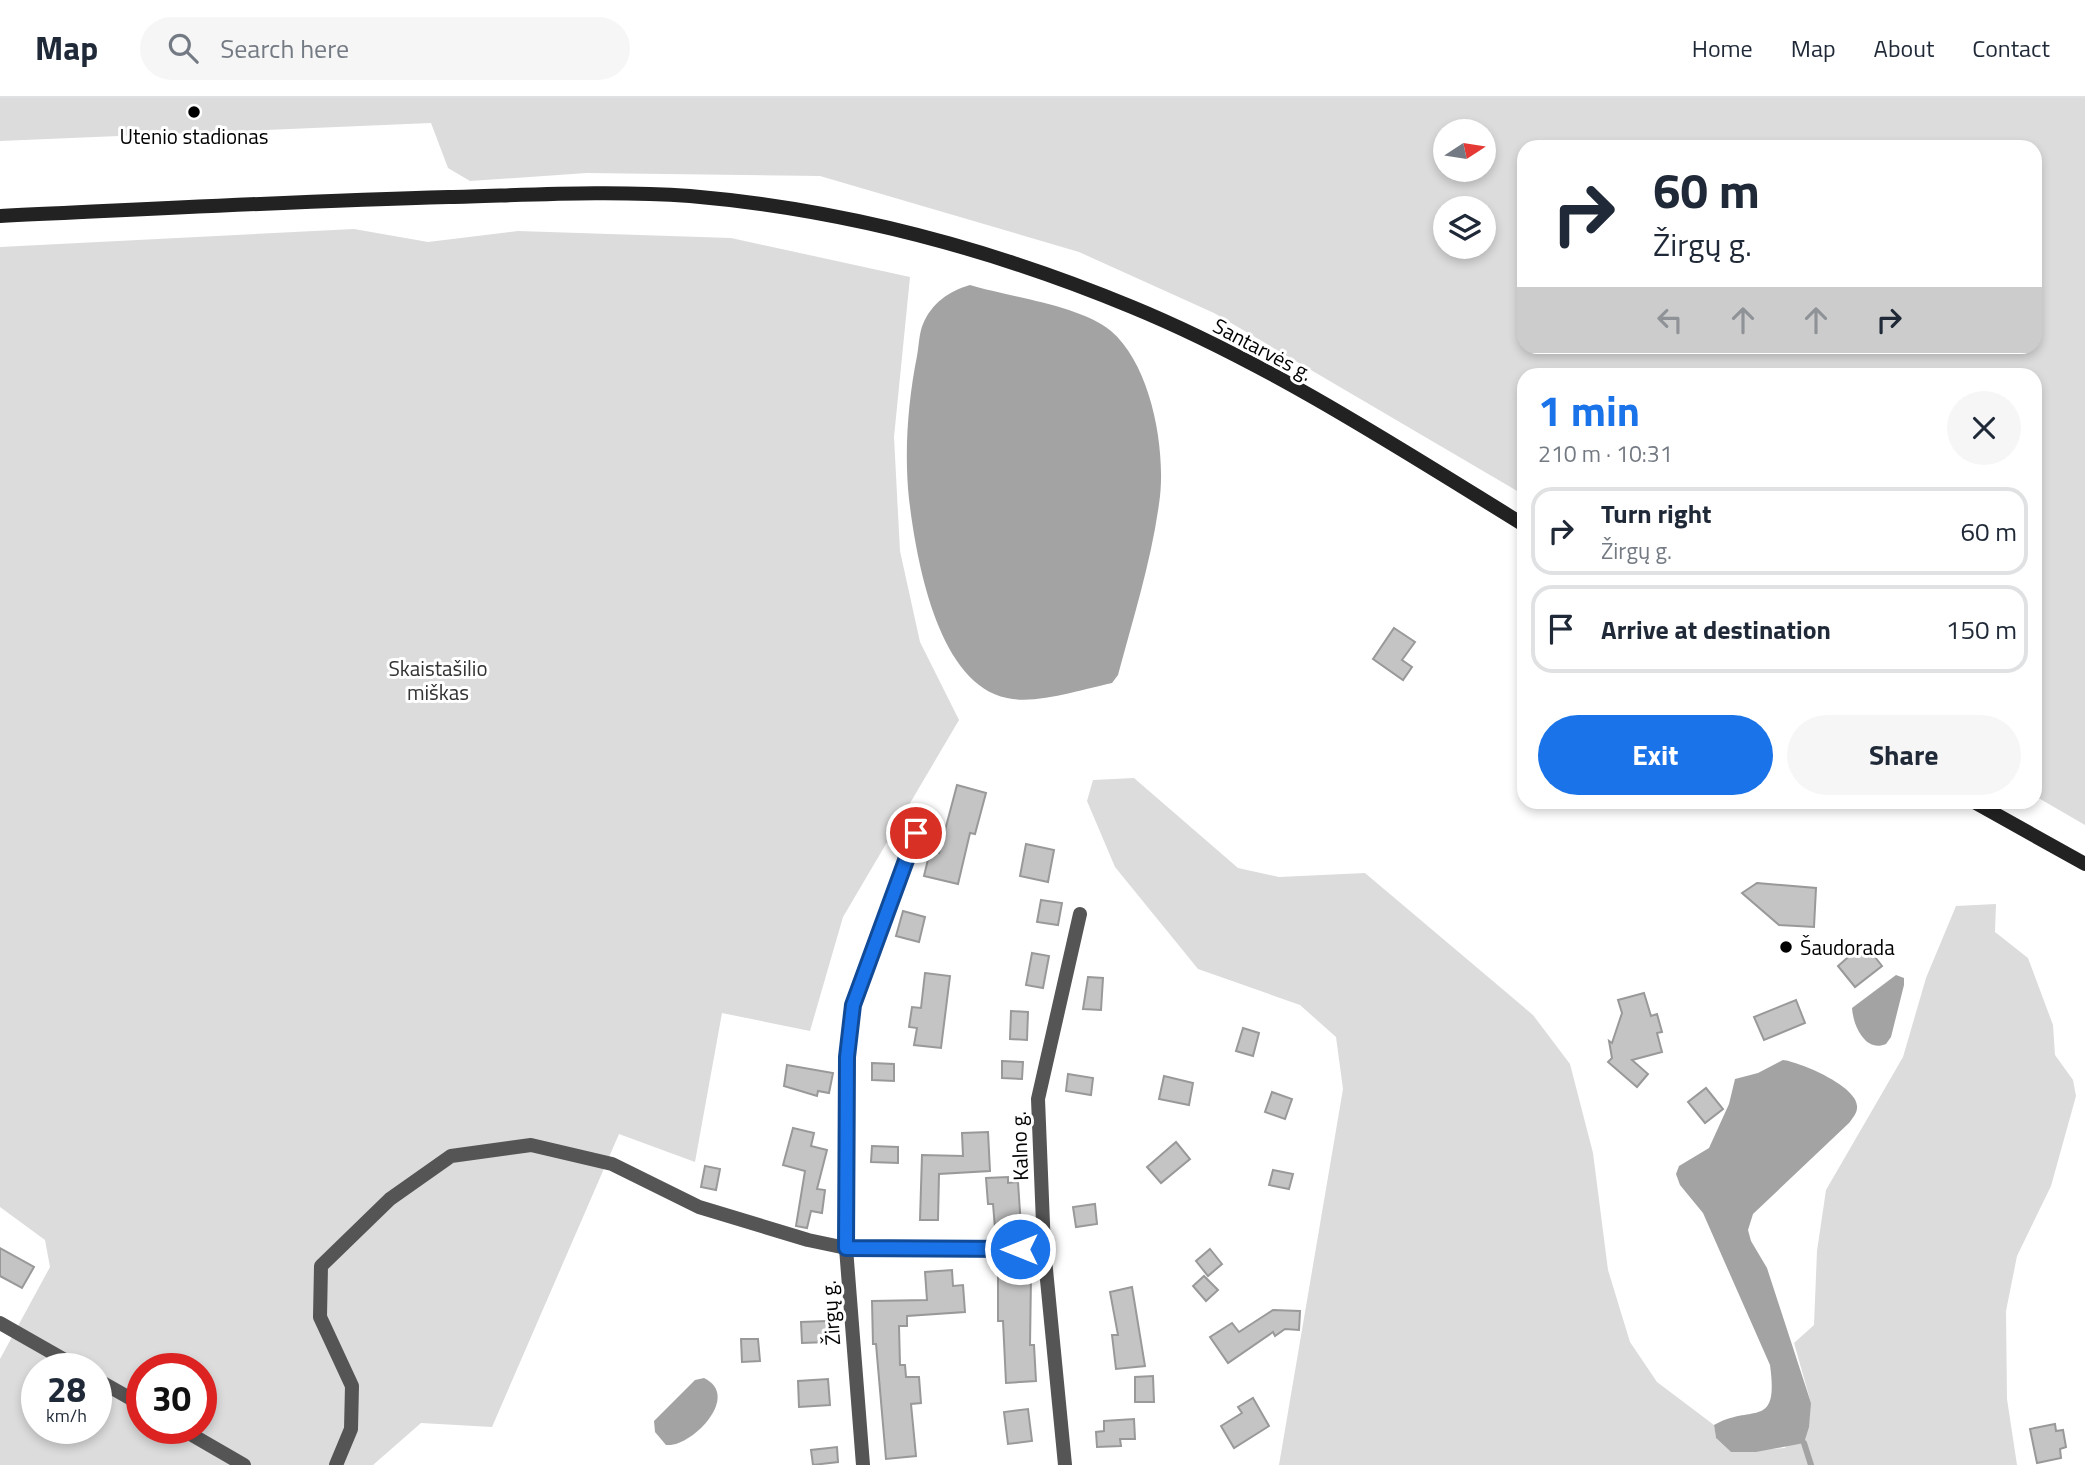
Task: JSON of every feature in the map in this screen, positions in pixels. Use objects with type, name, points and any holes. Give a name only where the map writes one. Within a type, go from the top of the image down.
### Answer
[{"type":"main road","name":"Santarvės g.","points":[[0,216],[336,200],[550,194],[661,195],[752,204],[849,220],[965,248],[1134,307],[1218,347],[1387,442],[1517,521]]},
{"type":"main road","points":[[1987,809],[2085,864]]},
{"type":"street","name":"Žirgų g.","points":[[863,1465],[846,1248],[847,1057],[853,1005],[916,833]]},
{"type":"street","name":"Kalno g.","points":[[1065,1465],[1044,1249],[1038,1099],[1080,914]]},
{"type":"street","points":[[336,1465],[351,1429],[352,1386],[320,1317],[321,1266],[390,1199],[451,1156],[531,1145],[612,1164],[699,1207],[808,1240],[846,1248],[1044,1249]]},
{"type":"street","points":[[0,1322],[53,1353]]},
{"type":"street","points":[[208,1444],[244,1465]]},
{"type":"green space","points":[[0,98],[2085,98],[2085,825],[2042,800],[2042,368],[1517,368],[1517,491],[1214,313],[1079,252],[820,176],[587,173],[470,181],[448,168],[431,123],[0,141]]},
{"type":"green space","name":"Skaistašilio miškas","points":[[354,229],[428,242],[518,231],[731,238],[910,277],[894,437],[900,551],[920,642],[959,720],[843,917],[810,1031],[722,1013],[695,1162],[619,1134],[492,1427],[421,1423],[373,1465],[0,1465],[0,1359],[50,1267],[45,1240],[0,1207],[0,247]]},
{"type":"green space","points":[[1134,778],[1238,868],[1279,877],[1365,873],[1533,1015],[1570,1064],[1593,1153],[1608,1270],[1630,1342],[1657,1382],[1714,1425],[1716,1438],[1731,1452],[1785,1448],[1811,1403],[1794,1343],[1814,1325],[1817,1251],[1826,1190],[1903,1057],[1926,978],[1956,906],[1996,904],[1995,932],[2028,958],[2053,1025],[2055,1055],[2073,1080],[2076,1096],[2051,1186],[2017,1256],[2006,1311],[2007,1399],[2017,1465],[1279,1465],[1343,1089],[1336,1037],[1300,1005],[1198,969],[1115,867],[1087,801],[1093,780]]},
{"type":"shaded area","points":[[970,285],[1063,308],[1098,322],[1125,346],[1146,388],[1161,460],[1159,504],[1141,590],[1118,675],[1112,683],[1045,698],[1007,698],[983,688],[963,669],[947,644],[934,615],[917,553],[909,499],[909,409],[923,324],[931,310],[942,299]]},
{"type":"shaded area","points":[[1896,975],[1904,978],[1904,985],[1891,1037],[1886,1044],[1872,1045],[1858,1029],[1852,1008]]},
{"type":"shaded area","points":[[1783,1060],[1802,1065],[1839,1084],[1855,1100],[1857,1110],[1849,1123],[1753,1214],[1748,1230],[1751,1241],[1767,1268],[1811,1403],[1809,1427],[1804,1443],[1756,1452],[1731,1452],[1716,1438],[1714,1425],[1766,1407],[1772,1386],[1770,1365],[1703,1213],[1680,1185],[1676,1174],[1679,1166],[1709,1148],[1729,1104],[1735,1079],[1758,1073]]},
{"type":"shaded area","points":[[704,1378],[714,1386],[718,1396],[709,1419],[688,1438],[666,1445],[655,1432],[654,1421],[695,1380]]},
{"type":"building","points":[[1394,628],[1415,642],[1402,660],[1412,667],[1403,680],[1373,659]]},
{"type":"building","points":[[957,785],[986,793],[975,834],[970,833],[958,884],[924,876],[930,851],[939,853]]},
{"type":"building","points":[[1026,844],[1054,850],[1048,882],[1020,876]]},
{"type":"building","points":[[1757,883],[1816,888],[1814,927],[1779,925],[1742,893]]},
{"type":"building","points":[[1041,900],[1062,903],[1058,925],[1037,922]]},
{"type":"building","points":[[903,911],[925,917],[919,942],[896,936]]},
{"type":"building","points":[[1864,943],[1882,966],[1855,987],[1838,966]]},
{"type":"building","points":[[1032,953],[1049,956],[1043,988],[1026,985]]},
{"type":"building","points":[[925,973],[950,976],[941,1048],[914,1045],[917,1028],[909,1027],[912,1007],[921,1008]]},
{"type":"building","points":[[1088,977],[1103,978],[1101,1010],[1083,1009]]},
{"type":"building","points":[[1644,993],[1651,1016],[1657,1014],[1662,1032],[1657,1033],[1662,1052],[1632,1060],[1648,1074],[1637,1087],[1608,1062],[1612,1058],[1609,1041],[1612,1043],[1622,1013],[1618,1000]]},
{"type":"building","points":[[1796,1000],[1805,1023],[1764,1040],[1754,1017]]},
{"type":"building","points":[[1011,1011],[1028,1012],[1027,1040],[1010,1039]]},
{"type":"building","points":[[1243,1028],[1259,1033],[1253,1056],[1236,1051]]},
{"type":"building","points":[[1002,1061],[1023,1062],[1022,1079],[1002,1078]]},
{"type":"building","points":[[872,1063],[894,1064],[894,1081],[872,1080]]},
{"type":"building","points":[[787,1065],[833,1073],[829,1093],[818,1091],[817,1096],[784,1086]]},
{"type":"building","points":[[1068,1074],[1093,1078],[1091,1095],[1066,1091]]},
{"type":"building","points":[[1164,1076],[1193,1083],[1189,1105],[1159,1099]]},
{"type":"building","points":[[1706,1088],[1723,1109],[1705,1123],[1688,1102]]},
{"type":"building","points":[[1272,1092],[1292,1099],[1285,1119],[1265,1112]]},
{"type":"building","points":[[793,1128],[814,1133],[811,1146],[827,1150],[817,1189],[825,1190],[822,1213],[811,1211],[807,1228],[796,1226],[805,1171],[783,1165]]},
{"type":"building","points":[[988,1132],[990,1171],[939,1174],[938,1220],[920,1220],[922,1155],[963,1156],[962,1133]]},
{"type":"building","points":[[1176,1142],[1190,1159],[1161,1183],[1147,1167]]},
{"type":"building","points":[[872,1146],[898,1147],[898,1163],[871,1162]]},
{"type":"building","points":[[705,1166],[720,1169],[716,1190],[701,1187]]},
{"type":"building","points":[[1273,1170],[1293,1174],[1289,1189],[1269,1185]]},
{"type":"building","points":[[1008,1177],[1008,1183],[1018,1182],[1021,1227],[995,1228],[993,1204],[988,1204],[986,1178]]},
{"type":"building","points":[[1095,1204],[1097,1224],[1076,1227],[1073,1207]]},
{"type":"building","points":[[0,1248],[34,1267],[22,1288],[0,1276]]},
{"type":"building","points":[[1210,1249],[1222,1264],[1208,1276],[1196,1261]]},
{"type":"building","points":[[952,1270],[953,1286],[963,1285],[965,1312],[907,1316],[907,1326],[899,1326],[900,1365],[905,1365],[906,1377],[919,1377],[921,1403],[911,1404],[916,1456],[886,1459],[876,1344],[873,1344],[872,1301],[927,1300],[925,1272]]},
{"type":"building","points":[[998,1276],[1031,1276],[1030,1345],[1034,1345],[1036,1381],[1006,1383],[1003,1321],[998,1321]]},
{"type":"building","points":[[1204,1276],[1218,1290],[1206,1301],[1193,1286]]},
{"type":"building","points":[[1132,1287],[1145,1366],[1116,1369],[1112,1335],[1118,1335],[1110,1292]]},
{"type":"building","points":[[1273,1310],[1300,1311],[1299,1330],[1285,1329],[1275,1336],[1273,1332],[1228,1363],[1210,1337],[1232,1323],[1239,1332]]},
{"type":"building","points":[[827,1321],[828,1342],[802,1343],[801,1322]]},
{"type":"building","points":[[741,1339],[758,1339],[760,1361],[742,1362]]},
{"type":"building","points":[[1153,1376],[1154,1402],[1135,1402],[1135,1377]]},
{"type":"building","points":[[828,1379],[830,1405],[799,1407],[798,1381]]},
{"type":"building","points":[[1253,1398],[1269,1426],[1234,1448],[1221,1426],[1242,1413],[1238,1407]]},
{"type":"building","points":[[1028,1409],[1032,1441],[1008,1444],[1004,1412]]},
{"type":"building","points":[[1134,1419],[1135,1439],[1120,1439],[1121,1446],[1097,1447],[1096,1432],[1104,1431],[1104,1421]]},
{"type":"building","points":[[2055,1424],[2056,1431],[2063,1430],[2066,1447],[2060,1449],[2061,1458],[2037,1463],[2030,1429]]},
{"type":"building","points":[[837,1447],[838,1462],[813,1465],[811,1450]]},
{"type":"waterway","points":[[1804,1443],[1811,1465]]},
{"type":"place","name":"Utenio stadionas","points":[[194,112]]},
{"type":"place","name":"Šaudorada","points":[[1786,947]]},
{"type":"route","points":[[916,833],[853,1005],[847,1057],[846,1248],[1020,1249]]}]
